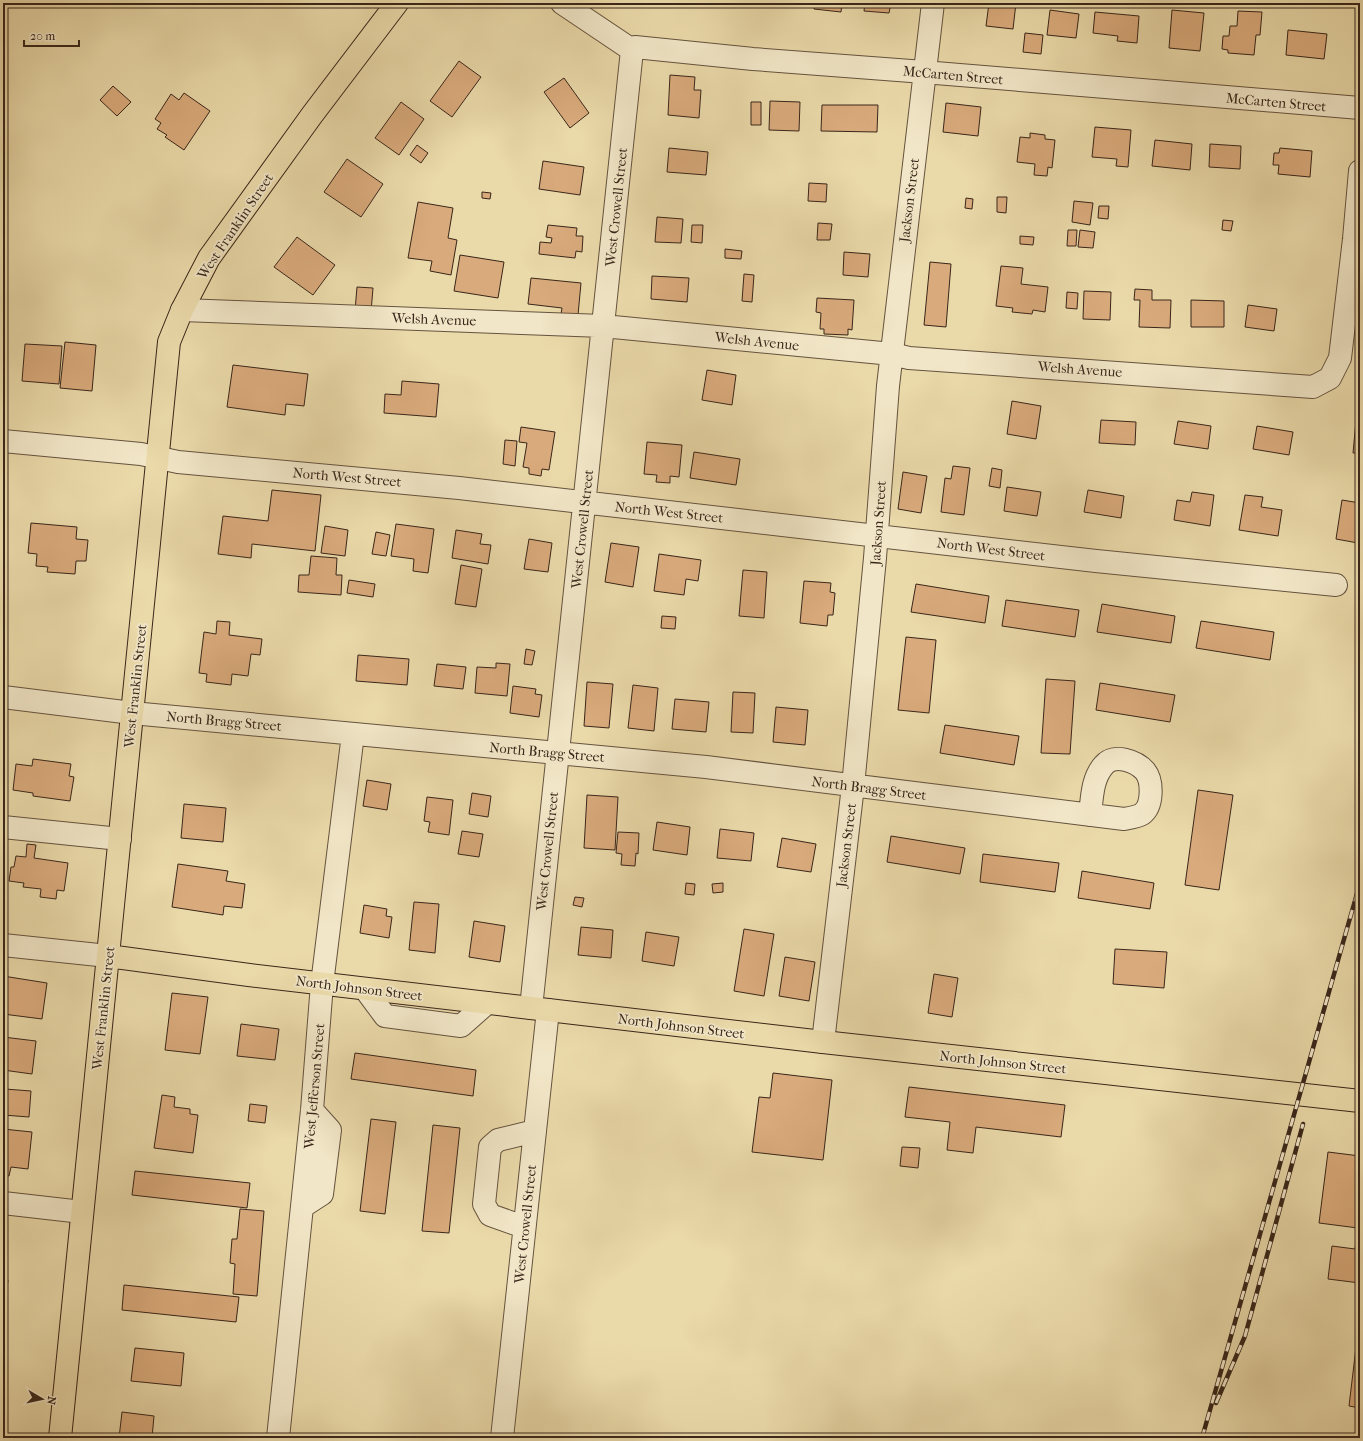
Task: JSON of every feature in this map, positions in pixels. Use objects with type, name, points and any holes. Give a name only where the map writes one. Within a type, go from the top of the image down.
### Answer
[{"type":"main road","name":"West Franklin Street","points":[[60,1438],[169,342],[182,310],[209,258],[312,115],[397,3]]},
{"type":"main road","name":"North Johnson Street","points":[[108,956],[322,984],[823,1042],[1360,1101]]},
{"type":"street","points":[[562,3],[632,50]]},
{"type":"street","name":"Jackson Street","points":[[823,1042],[853,786],[877,535],[888,386],[933,3]]},
{"type":"street","name":"McCarten Street","points":[[632,50],[635,47],[753,59],[1360,108]]},
{"type":"street","name":"West Crowell Street","points":[[502,1438],[535,1131],[539,1009],[558,753],[632,50]]},
{"type":"street","name":"Welsh Avenue","points":[[182,310],[603,326],[892,354],[909,358],[1313,386],[1330,378],[1340,358],[1354,239],[1360,171]]},
{"type":"street","name":"North West Street","points":[[3,441],[141,454],[178,462],[459,488],[1096,561],[1336,585]]},
{"type":"street","name":"North Bragg Street","points":[[3,697],[132,713],[706,767],[1090,815]]},
{"type":"street","name":"West Jefferson Street","points":[[278,1438],[312,1110],[322,984],[353,734]]},
{"type":"street","points":[[3,827],[120,839]]},
{"type":"street","name":"North Johnson Street","points":[[3,945],[108,956]]},
{"type":"street","points":[[524,1227],[490,1215],[484,1204],[490,1147],[498,1140],[535,1131]]},
{"type":"street","points":[[3,1204],[82,1212]]},
{"type":"building","points":[[814,3],[842,3],[841,12],[814,9]]},
{"type":"building","points":[[865,3],[891,3],[889,13],[864,11]]},
{"type":"building","points":[[989,3],[1016,3],[1013,29],[986,26]]},
{"type":"building","points":[[1050,10],[1079,14],[1076,38],[1047,35]]},
{"type":"building","points":[[1172,10],[1204,13],[1200,51],[1169,48]]},
{"type":"building","points":[[1238,11],[1262,12],[1260,35],[1256,35],[1254,55],[1228,53],[1228,50],[1222,49],[1223,36],[1229,36],[1230,26],[1237,26]]},
{"type":"building","points":[[1095,12],[1139,16],[1137,43],[1117,41],[1118,36],[1093,33]]},
{"type":"building","points":[[1288,30],[1327,34],[1324,59],[1286,55]]},
{"type":"building","points":[[1025,33],[1043,35],[1041,54],[1023,52]]},
{"type":"building","points":[[459,61],[481,77],[452,117],[430,101]]},
{"type":"building","points":[[670,75],[695,77],[694,90],[701,90],[699,118],[668,115]]},
{"type":"building","points":[[564,78],[589,113],[570,128],[544,92]]},
{"type":"building","points":[[113,86],[131,102],[117,116],[100,100]]},
{"type":"building","points":[[184,93],[210,111],[184,150],[165,137],[167,135],[157,129],[161,123],[155,119],[171,94],[179,100]]},
{"type":"building","points":[[770,101],[800,102],[799,131],[769,130]]},
{"type":"building","points":[[401,102],[424,119],[399,155],[375,138]]},
{"type":"building","points":[[751,102],[761,102],[761,125],[751,125]]},
{"type":"building","points":[[946,103],[981,107],[978,136],[943,132]]},
{"type":"building","points":[[822,105],[878,105],[877,132],[821,131]]},
{"type":"building","points":[[1095,127],[1131,130],[1128,167],[1116,166],[1117,159],[1092,157]]},
{"type":"building","points":[[1030,133],[1045,135],[1045,139],[1055,140],[1052,168],[1048,167],[1047,176],[1034,175],[1035,164],[1017,162],[1020,137],[1030,138]]},
{"type":"building","points":[[1155,140],[1192,144],[1190,170],[1152,166]]},
{"type":"building","points":[[1210,144],[1241,146],[1240,169],[1209,167]]},
{"type":"building","points":[[417,145],[428,153],[421,163],[410,155]]},
{"type":"building","points":[[669,148],[708,152],[706,175],[667,172]]},
{"type":"building","points":[[1280,148],[1312,151],[1310,177],[1278,174],[1279,165],[1273,165],[1274,153],[1279,153]]},
{"type":"building","points":[[347,159],[383,184],[361,217],[324,192]]},
{"type":"building","points":[[543,161],[584,167],[580,195],[539,189]]},
{"type":"building","points":[[809,183],[827,184],[826,202],[808,201]]},
{"type":"building","points":[[482,192],[491,193],[490,199],[482,198]]},
{"type":"building","points":[[997,197],[1007,197],[1006,213],[997,212]]},
{"type":"building","points":[[966,198],[973,199],[972,209],[965,208]]},
{"type":"building","points":[[1074,201],[1093,203],[1090,225],[1072,222]]},
{"type":"building","points":[[418,202],[453,208],[448,238],[457,240],[451,275],[430,271],[432,261],[408,258]]},
{"type":"building","points":[[1099,206],[1109,206],[1108,219],[1098,218]]},
{"type":"building","points":[[657,217],[683,219],[681,243],[655,242]]},
{"type":"building","points":[[1223,220],[1233,221],[1231,231],[1222,230]]},
{"type":"building","points":[[818,223],[832,224],[830,240],[817,240]]},
{"type":"building","points":[[548,225],[577,228],[576,236],[583,236],[582,252],[576,251],[575,258],[539,254],[540,242],[551,243],[552,238],[546,237]]},
{"type":"building","points":[[692,225],[703,225],[702,243],[691,242]]},
{"type":"building","points":[[1068,230],[1077,230],[1076,246],[1067,246]]},
{"type":"building","points":[[1080,230],[1095,232],[1093,248],[1078,247]]},
{"type":"building","points":[[1020,236],[1034,237],[1033,245],[1020,244]]},
{"type":"building","points":[[297,237],[335,265],[313,295],[274,267]]},
{"type":"building","points":[[725,249],[742,251],[741,259],[725,258]]},
{"type":"building","points":[[844,252],[870,254],[868,277],[843,275]]},
{"type":"building","points":[[460,255],[504,262],[498,298],[454,291]]},
{"type":"building","points":[[930,262],[951,264],[946,327],[924,325]]},
{"type":"building","points":[[1001,266],[1023,268],[1021,284],[1048,287],[1045,312],[1033,310],[1032,314],[1012,312],[1013,308],[996,306]]},
{"type":"building","points":[[744,274],[754,275],[752,302],[742,301]]},
{"type":"building","points":[[652,276],[689,278],[687,302],[651,299]]},
{"type":"building","points":[[531,278],[581,283],[578,315],[561,314],[562,308],[528,304]]},
{"type":"building","points":[[357,287],[373,288],[371,312],[355,311]]},
{"type":"building","points":[[1135,289],[1152,290],[1152,300],[1171,300],[1170,328],[1139,327],[1140,300],[1134,300]]},
{"type":"building","points":[[1084,291],[1111,292],[1110,320],[1083,319]]},
{"type":"building","points":[[1067,292],[1078,293],[1077,309],[1066,308]]},
{"type":"building","points":[[817,298],[854,300],[852,330],[848,329],[848,335],[824,334],[824,329],[820,329],[821,313],[816,312]]},
{"type":"building","points":[[1191,300],[1224,301],[1224,327],[1191,327]]},
{"type":"building","points":[[1248,305],[1277,309],[1274,331],[1245,327]]},
{"type":"building","points":[[65,342],[96,345],[92,391],[60,388]]},
{"type":"building","points":[[25,344],[62,346],[59,384],[22,381]]},
{"type":"building","points":[[233,365],[308,374],[304,406],[286,404],[285,415],[227,407]]},
{"type":"building","points":[[707,370],[736,375],[732,405],[702,400]]},
{"type":"building","points":[[402,381],[439,384],[436,417],[384,413],[385,394],[401,395]]},
{"type":"building","points":[[1012,401],[1041,406],[1036,439],[1007,434]]},
{"type":"building","points":[[1357,410],[1360,410],[1360,453],[1353,453]]},
{"type":"building","points":[[1101,420],[1136,422],[1135,445],[1099,443]]},
{"type":"building","points":[[1178,421],[1211,426],[1208,449],[1174,444]]},
{"type":"building","points":[[1257,426],[1293,432],[1289,455],[1253,449]]},
{"type":"building","points":[[521,427],[555,432],[549,470],[542,469],[541,476],[529,474],[529,468],[523,467],[527,443],[519,442]]},
{"type":"building","points":[[505,440],[517,441],[515,466],[503,464]]},
{"type":"building","points":[[647,442],[682,445],[679,477],[670,476],[670,483],[656,482],[657,475],[644,474]]},
{"type":"building","points":[[694,452],[740,459],[736,485],[690,478]]},
{"type":"building","points":[[953,466],[970,468],[964,515],[941,512],[945,478],[951,479]]},
{"type":"building","points":[[992,468],[1002,470],[1000,488],[989,486]]},
{"type":"building","points":[[903,472],[927,476],[921,513],[898,509]]},
{"type":"building","points":[[1007,487],[1041,492],[1037,516],[1004,511]]},
{"type":"building","points":[[272,490],[321,495],[315,551],[252,544],[251,558],[218,554],[223,516],[268,521]]},
{"type":"building","points":[[1088,490],[1124,496],[1121,518],[1084,512]]},
{"type":"building","points":[[1192,492],[1214,495],[1210,526],[1174,520],[1177,500],[1190,502]]},
{"type":"building","points":[[1245,495],[1263,497],[1261,507],[1282,510],[1278,536],[1239,530]]},
{"type":"building","points":[[1342,500],[1360,503],[1358,543],[1336,539]]},
{"type":"building","points":[[31,523],[77,527],[76,539],[88,540],[86,561],[76,561],[75,574],[47,572],[48,567],[36,566],[37,554],[28,553]]},
{"type":"building","points":[[396,524],[434,529],[428,573],[413,571],[414,559],[391,556]]},
{"type":"building","points":[[325,526],[348,530],[345,556],[321,553]]},
{"type":"building","points":[[456,530],[482,534],[480,544],[491,545],[488,564],[452,558]]},
{"type":"building","points":[[376,532],[390,535],[386,556],[372,554]]},
{"type":"building","points":[[529,539],[552,543],[548,572],[524,569]]},
{"type":"building","points":[[611,543],[639,547],[633,587],[605,582]]},
{"type":"building","points":[[659,554],[701,560],[698,581],[686,579],[684,595],[654,591]]},
{"type":"building","points":[[311,556],[337,558],[336,575],[342,575],[341,595],[298,592],[299,575],[309,575]]},
{"type":"building","points":[[461,565],[482,569],[476,607],[455,604]]},
{"type":"building","points":[[743,570],[767,572],[764,618],[739,616]]},
{"type":"building","points":[[349,580],[375,584],[373,597],[347,593]]},
{"type":"building","points":[[804,581],[831,583],[830,592],[835,593],[833,615],[828,615],[827,626],[800,623]]},
{"type":"building","points":[[916,584],[989,596],[985,623],[911,612]]},
{"type":"building","points":[[1006,600],[1079,610],[1075,637],[1002,626]]},
{"type":"building","points":[[1102,604],[1175,616],[1171,643],[1097,632]]},
{"type":"building","points":[[662,616],[676,617],[675,629],[661,628]]},
{"type":"building","points":[[217,621],[230,622],[229,635],[262,639],[260,655],[251,654],[248,676],[232,674],[231,685],[206,682],[207,674],[199,673],[204,632],[216,634]]},
{"type":"building","points":[[1201,621],[1274,632],[1270,660],[1196,648]]},
{"type":"building","points":[[906,637],[936,640],[929,713],[898,710]]},
{"type":"building","points":[[526,649],[535,651],[532,665],[524,664]]},
{"type":"building","points":[[358,655],[409,659],[407,685],[356,681]]},
{"type":"building","points":[[496,663],[510,664],[507,696],[475,693],[477,667],[496,668]]},
{"type":"building","points":[[437,664],[466,667],[463,689],[434,686]]},
{"type":"building","points":[[1046,679],[1075,681],[1070,754],[1041,753]]},
{"type":"building","points":[[587,682],[613,684],[609,728],[584,726]]},
{"type":"building","points":[[1100,683],[1175,695],[1170,722],[1096,710]]},
{"type":"building","points":[[633,685],[658,688],[654,731],[628,728]]},
{"type":"building","points":[[513,686],[536,689],[535,694],[542,695],[539,717],[510,713]]},
{"type":"building","points":[[733,692],[755,693],[753,733],[731,732]]},
{"type":"building","points":[[675,699],[709,702],[706,732],[672,729]]},
{"type":"building","points":[[776,707],[808,710],[805,745],[773,742]]},
{"type":"building","points":[[945,725],[1019,736],[1014,765],[940,753]]},
{"type":"building","points":[[33,759],[71,764],[69,776],[74,777],[70,801],[33,796],[33,793],[13,790],[16,764],[32,766]]},
{"type":"building","points":[[367,780],[391,784],[387,810],[363,806]]},
{"type":"building","points":[[1198,790],[1233,795],[1219,890],[1185,885]]},
{"type":"building","points":[[472,793],[491,796],[488,817],[469,814]]},
{"type":"building","points":[[587,795],[618,797],[615,850],[584,848]]},
{"type":"building","points":[[427,797],[453,800],[449,835],[428,832],[430,822],[424,821]]},
{"type":"building","points":[[184,804],[226,808],[223,842],[181,838]]},
{"type":"building","points":[[657,822],[690,827],[687,855],[653,850]]},
{"type":"building","points":[[720,829],[754,833],[751,861],[717,858]]},
{"type":"building","points":[[462,831],[483,834],[479,857],[458,854]]},
{"type":"building","points":[[618,832],[639,833],[638,854],[636,853],[635,866],[621,865],[622,854],[616,853]]},
{"type":"building","points":[[891,836],[965,848],[960,874],[887,862]]},
{"type":"building","points":[[782,838],[816,844],[811,872],[777,867]]},
{"type":"building","points":[[27,844],[36,845],[34,858],[68,863],[64,891],[57,890],[56,899],[40,897],[41,889],[23,887],[24,883],[9,881],[11,867],[14,867],[16,856],[26,857]]},
{"type":"building","points":[[983,854],[1059,863],[1055,892],[980,882]]},
{"type":"building","points":[[178,864],[228,871],[226,881],[245,884],[242,908],[224,906],[223,915],[172,907]]},
{"type":"building","points":[[1082,871],[1154,883],[1150,909],[1078,898]]},
{"type":"building","points":[[686,883],[695,884],[694,895],[685,894]]},
{"type":"building","points":[[723,883],[723,892],[713,893],[712,884]]},
{"type":"building","points":[[575,897],[584,898],[582,907],[573,905]]},
{"type":"building","points":[[414,902],[439,904],[435,953],[409,950]]},
{"type":"building","points":[[364,905],[387,909],[386,916],[392,917],[389,938],[360,933]]},
{"type":"building","points":[[474,921],[505,926],[500,962],[469,957]]},
{"type":"building","points":[[581,927],[613,930],[611,958],[578,955]]},
{"type":"building","points":[[744,929],[774,934],[764,996],[734,991]]},
{"type":"building","points":[[646,932],[679,937],[674,966],[642,961]]},
{"type":"building","points":[[1115,949],[1167,952],[1164,988],[1113,984]]},
{"type":"building","points":[[785,957],[815,962],[809,1001],[779,996]]},
{"type":"building","points":[[934,974],[958,978],[952,1017],[928,1013]]},
{"type":"building","points":[[3,976],[47,983],[42,1019],[3,1014]]},
{"type":"building","points":[[172,993],[208,997],[200,1054],[165,1050]]},
{"type":"building","points":[[241,1024],[279,1029],[275,1060],[237,1056]]},
{"type":"building","points":[[3,1037],[36,1041],[32,1074],[3,1070]]},
{"type":"building","points":[[355,1053],[476,1070],[473,1096],[351,1079]]},
{"type":"building","points":[[773,1073],[832,1080],[823,1160],[752,1152],[759,1097],[770,1098]]},
{"type":"building","points":[[909,1087],[1065,1105],[1061,1137],[976,1127],[973,1153],[947,1150],[950,1122],[905,1117]]},
{"type":"building","points":[[5,1089],[31,1091],[29,1117],[3,1115]]},
{"type":"building","points":[[162,1095],[175,1097],[174,1107],[190,1109],[190,1114],[198,1115],[193,1153],[154,1148]]},
{"type":"building","points":[[250,1104],[267,1106],[265,1123],[248,1121]]},
{"type":"building","points":[[371,1119],[396,1122],[385,1214],[360,1211]]},
{"type":"building","points":[[433,1125],[460,1128],[449,1233],[422,1231]]},
{"type":"building","points":[[3,1129],[32,1132],[28,1169],[11,1167],[9,1176],[3,1175]]},
{"type":"building","points":[[902,1147],[920,1148],[918,1168],[900,1166]]},
{"type":"building","points":[[1328,1152],[1360,1156],[1360,1283],[1328,1279],[1332,1246],[1355,1249],[1358,1228],[1319,1223]]},
{"type":"building","points":[[135,1171],[250,1183],[247,1208],[132,1195]]},
{"type":"building","points":[[240,1209],[264,1211],[257,1296],[233,1294],[235,1264],[230,1263],[232,1239],[237,1239]]},
{"type":"building","points":[[3,1279],[8,1280],[3,1318]]},
{"type":"building","points":[[124,1285],[239,1297],[236,1322],[122,1310]]},
{"type":"building","points":[[1360,1314],[1360,1408],[1349,1406]]},
{"type":"building","points":[[135,1348],[184,1353],[181,1386],[131,1381]]},
{"type":"building","points":[[122,1412],[154,1416],[152,1438],[119,1438]]},
{"type":"railway","points":[[1202,1438],[1360,883]]},
{"type":"railway","points":[[1216,1403],[1245,1336],[1303,1124]]}]
